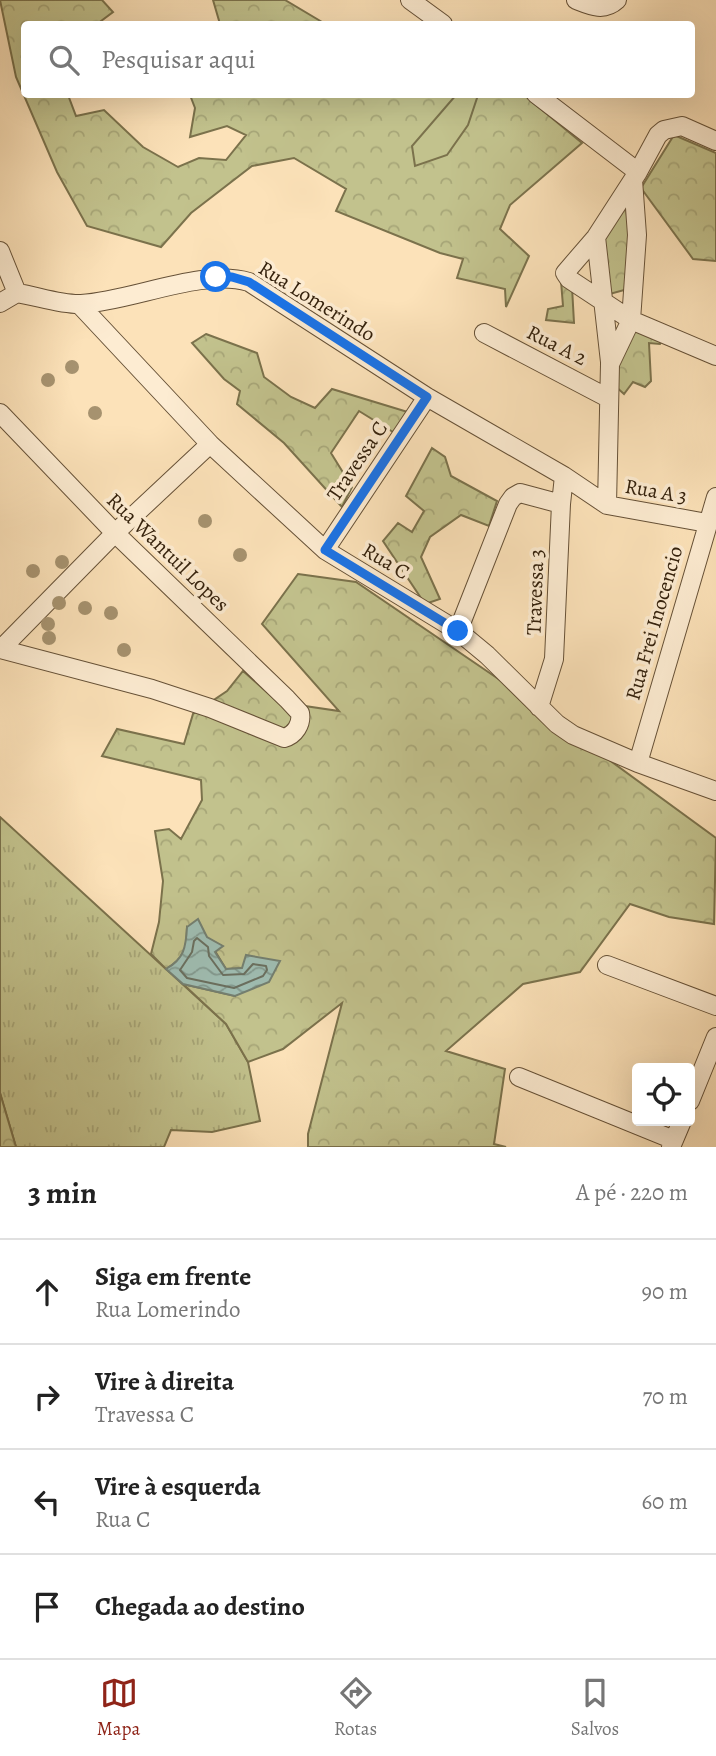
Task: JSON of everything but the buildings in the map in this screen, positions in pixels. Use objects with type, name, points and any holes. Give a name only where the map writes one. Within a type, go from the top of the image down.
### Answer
[{"type":"street","points":[[576,0],[602,8],[617,0]]},
{"type":"street","points":[[417,2],[439,21]]},
{"type":"street","points":[[541,98],[636,176],[637,235],[631,320],[610,363]]},
{"type":"street","points":[[716,141],[682,126],[664,130],[658,135],[636,176],[596,237],[566,270],[566,276],[631,320],[716,356]]},
{"type":"street","points":[[596,237],[610,363],[607,505]]},
{"type":"street","points":[[0,251],[17,293],[0,303]]},
{"type":"street","name":"Rua Lomerindo","points":[[17,293],[79,304],[216,277],[232,277],[249,282],[427,397],[564,477]]},
{"type":"street","name":"Rua C","points":[[79,304],[210,444],[325,550],[458,631],[487,655],[557,724],[573,735],[638,763],[716,791]]},
{"type":"street","name":"Rua A 2","points":[[484,333],[608,398]]},
{"type":"street","name":"Travessa C","points":[[325,550],[427,397]]},
{"type":"street","name":"Rua Wantuil Lopes","points":[[0,413],[115,533],[287,699],[300,713],[299,724],[291,735],[284,738],[211,708],[3,642]]},
{"type":"street","points":[[3,642],[210,444]]},
{"type":"street","name":"Travessa 3","points":[[539,707],[551,673],[555,648],[564,477]]},
{"type":"street","name":"Rua A 3","points":[[564,477],[607,505],[707,523]]},
{"type":"street","points":[[458,631],[513,497],[520,493],[561,505]]},
{"type":"street","name":"Rua Frei Inocencio","points":[[638,763],[716,497]]},
{"type":"street","points":[[607,965],[716,1006]]},
{"type":"street","points":[[695,1089],[716,1037]]},
{"type":"street","points":[[519,1077],[673,1143],[680,1126]]},
{"type":"green space","points":[[0,0],[102,0],[113,12],[101,21],[21,21],[21,89],[16,77]]},
{"type":"green space","points":[[213,0],[285,0],[320,21],[219,21]]},
{"type":"green space","points":[[25,98],[69,98],[76,116],[104,110],[143,147],[178,167],[199,158],[226,160],[246,135],[227,126],[190,137],[195,108],[191,98],[528,98],[582,143],[510,205],[500,229],[529,256],[506,307],[505,289],[457,278],[463,259],[440,253],[336,211],[346,189],[294,158],[252,166],[191,213],[161,247],[87,226],[57,172]]},
{"type":"green space","points":[[453,98],[477,98],[468,125],[447,155],[415,166],[412,146]]},
{"type":"green space","points":[[674,135],[716,153],[716,261],[693,259],[641,188]]},
{"type":"green space","points":[[628,195],[628,289],[606,295],[603,238]]},
{"type":"green space","points":[[561,281],[572,287],[574,323],[546,320],[548,309],[563,306]]},
{"type":"green space","points":[[634,325],[664,338],[660,344],[649,343],[651,381],[645,387],[633,382],[624,394],[614,385],[610,364]]},
{"type":"green space","points":[[206,334],[257,353],[264,377],[291,397],[315,408],[332,389],[411,413],[393,432],[359,411],[331,453],[352,487],[342,507],[284,443],[237,404],[240,391],[224,379],[192,343]]},
{"type":"green space","points":[[432,448],[445,457],[451,476],[497,501],[489,526],[461,515],[430,537],[421,557],[440,599],[425,604],[383,541],[398,523],[412,532],[424,511],[406,496]]},
{"type":"green space","points":[[298,574],[356,582],[497,678],[716,838],[714,924],[669,917],[630,904],[580,972],[523,984],[446,1051],[505,1069],[494,1144],[506,1147],[308,1147],[308,1134],[342,1003],[283,1049],[248,1062],[226,1024],[183,984],[235,996],[242,968],[226,969],[215,951],[222,946],[187,927],[184,952],[173,965],[166,969],[151,954],[159,922],[163,881],[155,831],[169,829],[181,839],[202,800],[201,780],[102,756],[117,729],[184,744],[193,714],[227,691],[243,671],[278,702],[339,711],[262,624]]},
{"type":"green space","points":[[0,817],[226,1024],[248,1062],[260,1121],[212,1132],[171,1130],[164,1147],[16,1147],[0,1093]]},
{"type":"green space","points":[[0,1093],[16,1147],[0,1147]]},
{"type":"water","points":[[198,919],[207,937],[223,946],[215,952],[226,969],[242,968],[246,955],[280,961],[269,982],[235,996],[183,984],[166,969],[180,957],[185,946],[187,927]]},
{"type":"route","points":[[216,277],[232,277],[249,282],[427,397],[325,550],[458,631]]}]
